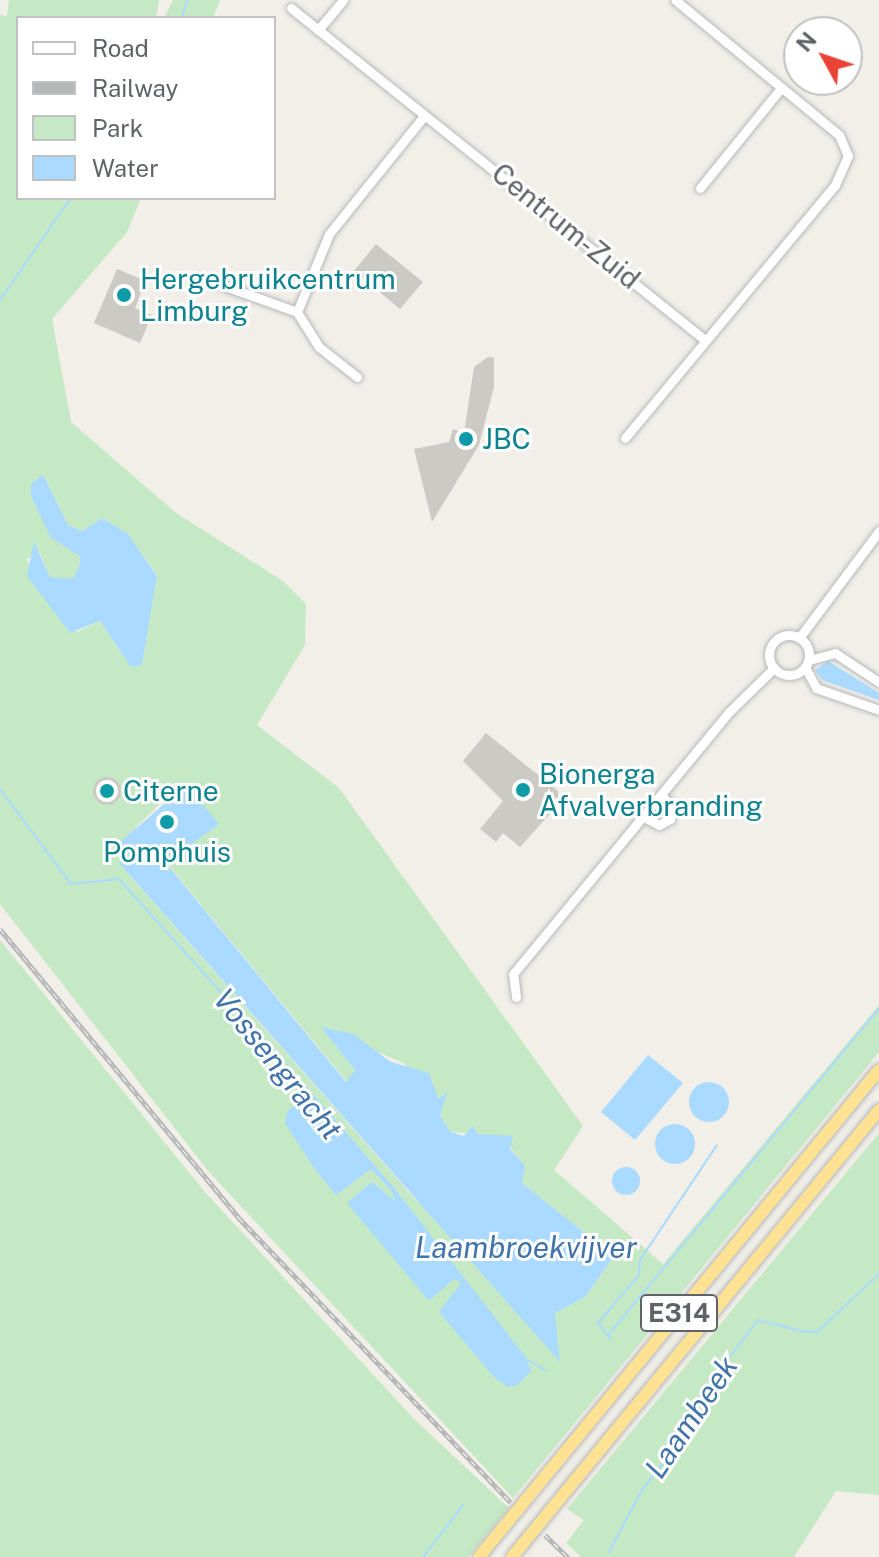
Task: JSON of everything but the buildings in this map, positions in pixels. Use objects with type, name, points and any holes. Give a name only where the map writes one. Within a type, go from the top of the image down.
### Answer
[{"type":"highway","name":"E314","points":[[479,1557],[879,1070]]},
{"type":"highway","name":"E314","points":[[512,1557],[879,1110]]},
{"type":"street","points":[[318,30],[343,0]]},
{"type":"street","points":[[625,438],[846,169],[846,147],[839,135],[675,0]]},
{"type":"street","name":"Centrum-Zuid","points":[[291,8],[423,117],[453,133],[705,340]]},
{"type":"street","points":[[700,188],[781,88]]},
{"type":"street","points":[[297,312],[337,222],[423,117]]},
{"type":"street","points":[[203,278],[297,312],[319,347],[357,377]]},
{"type":"street","points":[[516,997],[513,974],[661,795],[774,668],[773,643],[799,638],[879,531]]},
{"type":"street","points":[[799,638],[816,688],[879,710]]},
{"type":"street","points":[[774,668],[789,675],[829,651],[879,682]]},
{"type":"street","points":[[644,817],[659,825],[670,819],[671,806],[661,795]]},
{"type":"green space","points":[[9,0],[159,0],[156,16],[16,16],[16,200],[140,200],[127,232],[52,319],[71,422],[176,513],[283,581],[306,604],[305,645],[257,725],[339,788],[583,1126],[554,1170],[663,1264],[879,1005],[879,1052],[513,1498],[209,1172],[0,904],[0,15],[7,16]],"holes":[[[43,476],[68,525],[82,531],[102,518],[128,534],[157,575],[142,665],[131,667],[100,621],[77,632],[26,559],[40,553],[50,577],[60,581],[72,579],[79,568],[80,556],[37,508],[31,483]],[[173,791],[219,824],[166,862],[347,1082],[355,1070],[322,1027],[403,1063],[439,1100],[446,1092],[440,1116],[451,1132],[500,1136],[525,1165],[522,1183],[614,1256],[585,1297],[555,1313],[415,1199],[121,864],[136,827]]]},
{"type":"green space","points":[[173,0],[220,0],[214,16],[165,16]]},
{"type":"green space","points":[[0,940],[205,1192],[414,1419],[509,1508],[468,1557],[0,1557]]},
{"type":"green space","points":[[879,1133],[879,1495],[836,1491],[794,1557],[581,1557],[566,1543],[584,1520],[567,1509]]},
{"type":"water","points":[[43,475],[68,525],[82,531],[102,518],[128,534],[157,576],[142,665],[131,667],[100,621],[70,633],[27,576],[34,542],[50,577],[72,579],[79,568],[80,556],[51,538],[31,496],[31,483]]},
{"type":"water","points":[[828,661],[879,693],[879,700],[822,680],[815,670]]},
{"type":"water","name":"Laambroekvijver","points":[[186,785],[219,824],[166,863],[346,1082],[355,1070],[321,1027],[353,1034],[391,1062],[429,1073],[438,1099],[447,1092],[440,1116],[451,1132],[464,1136],[473,1126],[477,1134],[513,1136],[510,1149],[525,1165],[522,1183],[614,1256],[585,1297],[555,1313],[560,1362],[120,864],[118,844]]},
{"type":"water","points":[[648,1055],[683,1083],[635,1140],[601,1112]]},
{"type":"water","points":[[281,1057],[395,1189],[525,1356],[531,1371],[518,1385],[507,1387],[493,1376],[439,1312],[461,1283],[454,1279],[429,1301],[347,1203],[372,1182],[395,1201],[392,1191],[371,1169],[336,1195],[314,1168],[285,1123],[288,1110],[309,1095]]},
{"type":"water","points":[[709,1082],[723,1088],[729,1102],[723,1116],[709,1122],[695,1116],[689,1102],[695,1088]]},
{"type":"water","points":[[675,1124],[689,1130],[695,1144],[689,1158],[675,1164],[661,1158],[655,1144],[661,1130]]},
{"type":"water","points":[[626,1167],[636,1171],[640,1181],[636,1191],[626,1195],[616,1191],[612,1181],[616,1171]]},
{"type":"waterway","points":[[183,16],[187,0]]},
{"type":"waterway","points":[[0,300],[70,200]]},
{"type":"waterway","name":"Vossengracht","points":[[0,789],[71,884],[119,879],[279,1057]]},
{"type":"waterway","points":[[608,1335],[879,1009]]},
{"type":"waterway","points":[[611,1339],[598,1323],[639,1275],[640,1260],[717,1145]]},
{"type":"waterway","name":"Laambeek","points":[[800,1331],[817,1332],[879,1274]]},
{"type":"waterway","name":"Laambeek","points":[[609,1552],[642,1490],[684,1438],[686,1414],[758,1320],[798,1330]]},
{"type":"waterway","name":"Vossengracht","points":[[526,1359],[546,1371]]},
{"type":"waterway","points":[[423,1557],[463,1505]]},
{"type":"railway","points":[[0,929],[239,1218],[510,1502]]},
{"type":"railway","points":[[545,1535],[568,1557]]},
{"type":"place","name":"Hergebruikcentrum Limburg","points":[[124,295]]},
{"type":"place","name":"JBC","points":[[466,439]]},
{"type":"place","name":"Bionerga Afvalverbranding","points":[[523,790]]},
{"type":"place","name":"Citerne","points":[[107,791]]},
{"type":"place","name":"Pomphuis","points":[[167,822]]}]
